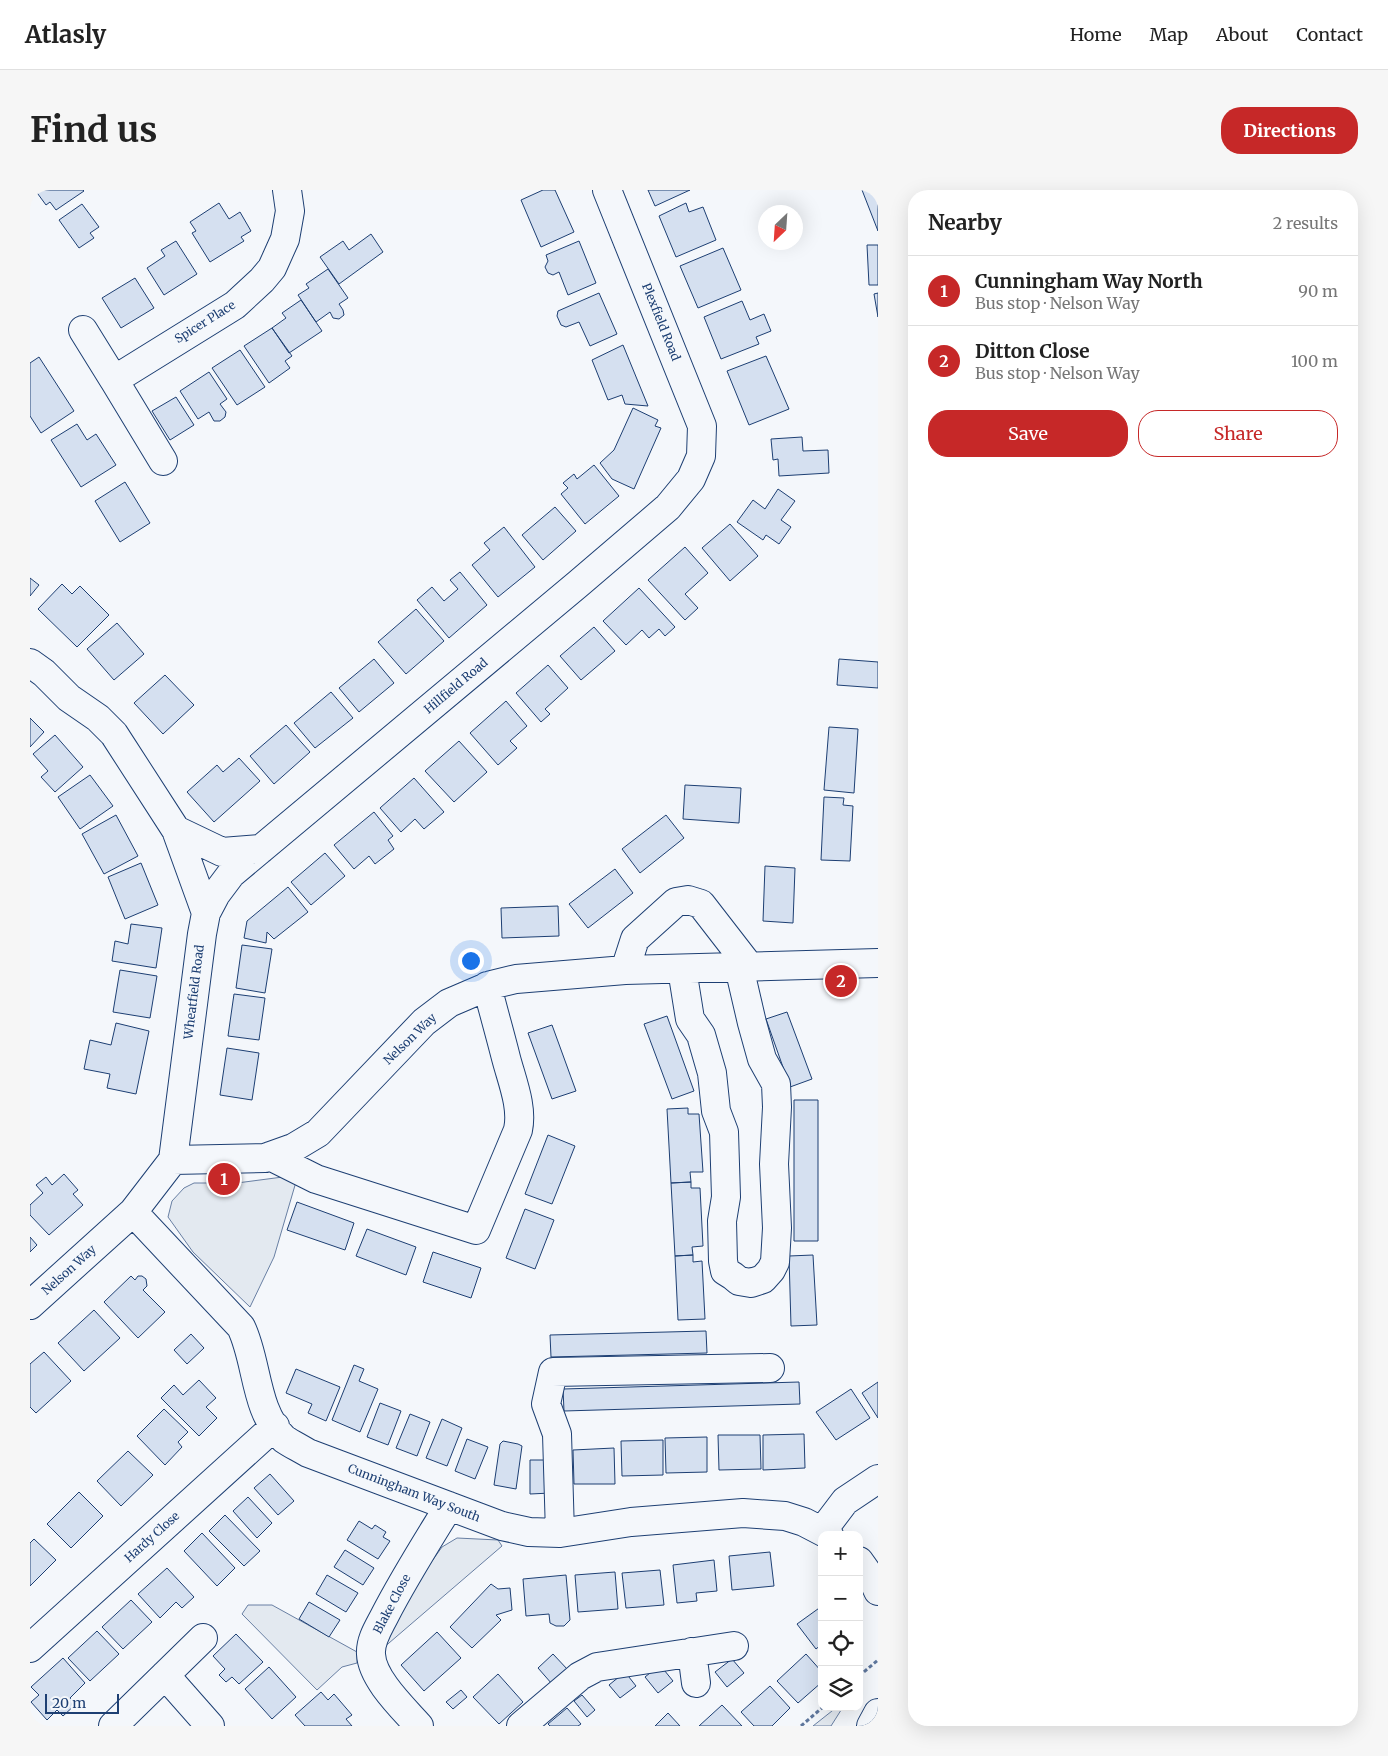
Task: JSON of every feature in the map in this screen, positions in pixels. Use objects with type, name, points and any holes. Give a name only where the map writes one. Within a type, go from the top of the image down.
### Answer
[{"type":"street","name":"Spicer Place","points":[[114,380],[235,305],[262,280],[272,268],[285,239],[290,211],[287,190]]},
{"type":"street","name":"Plexfield Road","points":[[607,190],[702,426],[701,456]]},
{"type":"street","points":[[83,330],[163,461]]},
{"type":"street","name":"Hillfield Road","points":[[206,913],[216,894],[231,874],[668,507],[691,479],[701,456]]},
{"type":"street","points":[[30,663],[44,673],[69,698],[98,718],[114,734],[176,830],[206,913]]},
{"type":"street","points":[[176,830],[222,852],[261,849]]},
{"type":"street","points":[[625,970],[635,939],[676,902],[688,900],[701,904],[744,967],[752,1023],[762,1059],[776,1084],[777,1100],[774,1164],[777,1228],[775,1262],[763,1280],[751,1283],[739,1281],[725,1271],[722,1221],[726,1197],[724,1132],[716,1110],[712,1073],[701,1035],[690,1018],[682,969]]},
{"type":"street","name":"Wheatfield Road","points":[[173,1160],[206,913]]},
{"type":"street","name":"Nelson Way","points":[[30,1305],[133,1212],[173,1160],[265,1158],[292,1148],[318,1133],[424,1022],[449,1003],[487,986],[516,979],[625,970],[878,963]]},
{"type":"street","points":[[270,1156],[316,1178],[476,1230],[518,1130],[520,1121],[520,1113],[487,986]]},
{"type":"street","name":"Cunningham Way South","points":[[133,1212],[241,1327],[248,1341],[262,1402],[275,1426],[285,1439],[308,1453],[502,1526],[528,1532],[560,1533],[631,1522],[743,1513],[786,1516],[824,1531]]},
{"type":"street","points":[[560,1533],[557,1434],[546,1404],[553,1372],[770,1368]]},
{"type":"street","name":"Hardy Close","points":[[30,1648],[275,1426]]},
{"type":"street","points":[[827,1531],[845,1501],[878,1479]]},
{"type":"street","name":"Blake Close","points":[[419,1726],[386,1689],[376,1671],[371,1655],[373,1639],[396,1593],[449,1506]]},
{"type":"street","points":[[863,1567],[874,1582],[878,1592]]},
{"type":"street","points":[[113,1726],[203,1638]]},
{"type":"street","points":[[521,1726],[580,1676],[597,1667],[734,1646]]},
{"type":"street","points":[[692,1652],[696,1683]]},
{"type":"street","points":[[165,1675],[210,1726]]},
{"type":"street","points":[[870,1726],[878,1713]]},
{"type":"path","points":[[863,1673],[878,1660]]},
{"type":"path","points":[[802,1726],[819,1711]]},
{"type":"shaded area","points":[[298,1175],[274,1257],[250,1307],[193,1252],[168,1217],[172,1201],[184,1188],[194,1183],[237,1183]]},
{"type":"shaded area","points":[[457,1538],[498,1540],[502,1546],[382,1649],[396,1611],[442,1547]]},
{"type":"shaded area","points":[[248,1605],[272,1605],[357,1652],[357,1663],[342,1667],[317,1690],[242,1614]]},
{"type":"shaded area","points":[[832,1711],[840,1711],[831,1726],[813,1726]]},
{"type":"building","points":[[35,190],[84,191],[56,210],[50,202],[46,205]]},
{"type":"building","points":[[543,190],[555,190],[574,232],[541,247],[521,200]]},
{"type":"building","points":[[648,190],[690,190],[655,206]]},
{"type":"building","points":[[862,190],[878,190],[878,231]]},
{"type":"building","points":[[219,203],[229,219],[240,212],[251,231],[241,237],[244,241],[210,262],[192,233],[196,231],[190,222]]},
{"type":"building","points":[[686,203],[689,212],[703,207],[716,240],[676,257],[659,216]]},
{"type":"building","points":[[82,204],[99,227],[90,233],[94,238],[79,248],[59,220]]},
{"type":"building","points":[[371,234],[383,252],[339,284],[320,257],[343,241],[349,250]]},
{"type":"building","points":[[176,241],[197,274],[164,295],[147,268],[165,256],[161,250]]},
{"type":"building","points":[[579,241],[596,283],[568,295],[559,272],[553,275],[548,273],[545,267],[548,261],[546,255]]},
{"type":"building","points":[[867,245],[878,245],[878,285],[869,285]]},
{"type":"building","points":[[723,248],[741,290],[698,308],[680,266]]},
{"type":"building","points":[[328,269],[348,298],[339,304],[344,315],[339,319],[333,318],[330,312],[316,322],[298,295],[309,288],[306,284]]},
{"type":"building","points":[[135,278],[154,308],[121,328],[102,298]]},
{"type":"building","points":[[599,293],[617,334],[590,346],[579,322],[566,327],[561,325],[557,316],[558,311]]},
{"type":"building","points":[[878,293],[878,317],[874,294]]},
{"type":"building","points":[[301,300],[322,331],[289,353],[272,328],[286,318],[282,313]]},
{"type":"building","points":[[742,301],[750,320],[764,314],[771,331],[756,337],[759,344],[721,359],[704,317]]},
{"type":"building","points":[[272,328],[292,356],[285,361],[290,368],[269,383],[244,346]]},
{"type":"building","points":[[623,345],[648,406],[625,404],[622,395],[608,400],[592,360]]},
{"type":"building","points":[[240,350],[265,387],[237,405],[212,368]]},
{"type":"building","points":[[766,356],[789,409],[749,425],[727,371]]},
{"type":"building","points":[[39,357],[74,411],[41,433],[30,416],[30,363]]},
{"type":"building","points":[[209,372],[227,399],[220,404],[226,412],[225,417],[220,421],[214,421],[209,412],[198,419],[180,391]]},
{"type":"building","points":[[176,397],[194,425],[170,440],[152,411]]},
{"type":"building","points":[[633,408],[658,420],[655,426],[661,428],[634,489],[612,479],[600,463],[614,450]]},
{"type":"building","points":[[77,424],[87,440],[96,434],[116,465],[81,487],[51,440]]},
{"type":"building","points":[[802,437],[803,451],[828,450],[829,473],[779,476],[778,459],[773,460],[771,439]]},
{"type":"building","points":[[594,465],[619,496],[585,524],[561,494],[568,488],[563,483],[574,474],[577,479]]},
{"type":"building","points":[[125,482],[150,523],[120,542],[95,501]]},
{"type":"building","points":[[778,489],[795,501],[781,520],[791,527],[779,544],[766,535],[763,540],[737,522],[753,500],[765,509]]},
{"type":"building","points":[[555,507],[576,531],[543,560],[522,535]]},
{"type":"building","points":[[730,524],[758,556],[730,581],[702,548]]},
{"type":"building","points":[[504,527],[535,567],[498,597],[472,565],[490,550],[484,543]]},
{"type":"building","points":[[685,547],[708,573],[685,594],[698,608],[685,620],[648,580]]},
{"type":"building","points":[[460,572],[487,605],[449,638],[417,600],[432,587],[444,601],[458,589],[450,580]]},
{"type":"building","points":[[30,578],[39,585],[30,596]]},
{"type":"building","points":[[62,584],[72,594],[80,586],[109,615],[77,647],[38,609]]},
{"type":"building","points":[[639,588],[675,627],[665,636],[659,629],[649,638],[642,630],[626,645],[603,621]]},
{"type":"building","points":[[416,609],[444,641],[406,674],[378,642]]},
{"type":"building","points":[[117,623],[144,654],[114,680],[87,649]]},
{"type":"building","points":[[594,627],[615,651],[581,680],[560,656]]},
{"type":"building","points":[[374,659],[394,683],[359,712],[339,688]]},
{"type":"building","points":[[839,659],[878,662],[878,688],[837,685]]},
{"type":"building","points":[[548,665],[568,688],[545,709],[550,714],[541,722],[516,693]]},
{"type":"building","points":[[165,675],[194,705],[163,734],[134,703]]},
{"type":"building","points":[[331,692],[353,718],[315,748],[294,723]]},
{"type":"building","points":[[506,701],[527,726],[510,741],[517,748],[498,765],[470,733]]},
{"type":"building","points":[[30,718],[44,732],[30,747]]},
{"type":"building","points":[[286,725],[310,752],[274,784],[250,756]]},
{"type":"building","points":[[829,727],[858,729],[854,793],[824,790]]},
{"type":"building","points":[[55,735],[83,767],[55,792],[41,777],[48,771],[33,754]]},
{"type":"building","points":[[459,741],[487,772],[454,802],[425,771]]},
{"type":"building","points":[[239,758],[260,781],[214,822],[187,792],[217,765],[223,772]]},
{"type":"building","points":[[90,775],[113,806],[80,829],[58,797]]},
{"type":"building","points":[[414,778],[444,812],[424,829],[415,819],[401,832],[380,808]]},
{"type":"building","points":[[685,785],[741,788],[739,823],[683,819]]},
{"type":"building","points":[[824,797],[844,798],[843,805],[853,806],[850,861],[821,860]]},
{"type":"building","points":[[374,812],[393,836],[388,840],[394,849],[375,864],[369,856],[354,869],[334,845]]},
{"type":"building","points":[[116,815],[138,856],[104,874],[82,834]]},
{"type":"building","points":[[666,815],[684,838],[640,873],[622,849]]},
{"type":"building","points":[[325,853],[345,876],[311,905],[291,882]]},
{"type":"building","points":[[141,863],[158,905],[125,919],[108,877]]},
{"type":"building","points":[[765,866],[795,868],[793,923],[763,921]]},
{"type":"building","points":[[615,869],[633,893],[588,928],[569,904]]},
{"type":"building","points":[[288,887],[308,912],[274,939],[267,932],[266,943],[244,938],[247,921]]},
{"type":"building","points":[[558,906],[559,936],[502,938],[501,908]]},
{"type":"building","points":[[131,924],[162,928],[156,968],[112,961],[115,941],[128,944]]},
{"type":"building","points":[[242,945],[272,949],[265,993],[236,988]]},
{"type":"building","points":[[120,970],[157,976],[150,1018],[113,1012]]},
{"type":"building","points":[[234,994],[265,998],[259,1040],[228,1036]]},
{"type":"building","points":[[787,1012],[812,1079],[790,1087],[766,1019]]},
{"type":"building","points":[[667,1016],[694,1091],[672,1099],[644,1024]]},
{"type":"building","points":[[116,1023],[149,1031],[136,1094],[107,1088],[110,1074],[84,1069],[90,1040],[111,1045]]},
{"type":"building","points":[[552,1025],[576,1091],[552,1099],[528,1033]]},
{"type":"building","points":[[227,1048],[259,1053],[252,1100],[220,1095]]},
{"type":"building","points":[[794,1100],[818,1100],[818,1241],[794,1241]]},
{"type":"building","points":[[688,1108],[688,1114],[699,1114],[703,1172],[690,1172],[691,1182],[671,1183],[667,1109]]},
{"type":"building","points":[[548,1135],[575,1146],[552,1204],[525,1194]]},
{"type":"building","points":[[64,1174],[78,1190],[73,1194],[83,1205],[49,1235],[30,1215],[30,1205],[43,1193],[36,1185],[46,1177],[52,1185]]},
{"type":"building","points":[[691,1182],[691,1188],[700,1188],[703,1246],[692,1247],[693,1255],[675,1256],[671,1183]]},
{"type":"building","points":[[297,1202],[354,1223],[345,1250],[287,1230]]},
{"type":"building","points":[[525,1209],[554,1220],[535,1269],[506,1258]]},
{"type":"building","points":[[367,1229],[416,1247],[406,1275],[356,1256]]},
{"type":"building","points":[[30,1237],[37,1245],[30,1252]]},
{"type":"building","points":[[433,1252],[481,1268],[471,1298],[423,1282]]},
{"type":"building","points":[[693,1255],[693,1262],[702,1261],[705,1319],[678,1320],[675,1256]]},
{"type":"building","points":[[813,1255],[817,1325],[791,1326],[789,1256]]},
{"type":"building","points":[[131,1276],[135,1280],[138,1276],[146,1279],[147,1286],[143,1290],[165,1312],[138,1338],[104,1302]]},
{"type":"building","points":[[94,1310],[120,1338],[84,1371],[58,1343]]},
{"type":"building","points":[[706,1331],[707,1353],[551,1357],[550,1335]]},
{"type":"building","points":[[191,1334],[204,1348],[187,1364],[174,1350]]},
{"type":"building","points":[[44,1352],[71,1381],[36,1413],[30,1407],[30,1364]]},
{"type":"building","points":[[354,1365],[364,1369],[359,1381],[378,1389],[360,1432],[332,1420]]},
{"type":"building","points":[[296,1369],[340,1387],[326,1421],[308,1413],[312,1404],[286,1393]]},
{"type":"building","points":[[199,1380],[216,1398],[206,1407],[217,1418],[199,1436],[161,1398],[174,1385],[183,1395]]},
{"type":"building","points":[[799,1382],[800,1404],[564,1411],[563,1389]]},
{"type":"building","points":[[878,1382],[878,1418],[862,1393]]},
{"type":"building","points":[[851,1389],[870,1418],[836,1440],[816,1412]]},
{"type":"building","points":[[380,1403],[401,1411],[388,1445],[367,1437]]},
{"type":"building","points":[[164,1409],[188,1432],[178,1442],[182,1447],[165,1465],[137,1436]]},
{"type":"building","points":[[410,1414],[430,1422],[417,1456],[396,1448]]},
{"type":"building","points":[[442,1419],[462,1428],[447,1466],[426,1458]]},
{"type":"building","points":[[804,1434],[805,1468],[763,1470],[763,1435]]},
{"type":"building","points":[[718,1435],[760,1435],[761,1469],[719,1470]]},
{"type":"building","points":[[707,1437],[707,1472],[666,1473],[665,1438]]},
{"type":"building","points":[[467,1439],[488,1447],[475,1479],[455,1471]]},
{"type":"building","points":[[663,1440],[663,1475],[622,1476],[621,1441]]},
{"type":"building","points":[[503,1441],[522,1446],[516,1489],[494,1485],[500,1444]]},
{"type":"building","points":[[614,1448],[615,1484],[574,1484],[573,1450]]},
{"type":"building","points":[[128,1451],[153,1475],[121,1506],[97,1481]]},
{"type":"building","points":[[530,1460],[551,1460],[551,1493],[530,1494]]},
{"type":"building","points":[[270,1474],[294,1501],[278,1515],[254,1488]]},
{"type":"building","points":[[79,1492],[103,1516],[71,1548],[47,1524]]},
{"type":"building","points":[[248,1497],[272,1523],[257,1538],[233,1511]]},
{"type":"building","points":[[225,1515],[260,1551],[244,1566],[209,1531]]},
{"type":"building","points":[[359,1521],[372,1529],[375,1525],[386,1532],[383,1537],[390,1541],[378,1559],[347,1540]]},
{"type":"building","points":[[202,1533],[235,1568],[217,1586],[184,1551]]},
{"type":"building","points":[[34,1539],[56,1560],[30,1586],[30,1543]]},
{"type":"building","points":[[345,1550],[374,1568],[363,1585],[334,1567]]},
{"type":"building","points":[[770,1552],[774,1586],[732,1590],[729,1556]]},
{"type":"building","points":[[714,1560],[717,1591],[696,1593],[697,1601],[677,1603],[673,1565]]},
{"type":"building","points":[[167,1568],[194,1597],[182,1608],[176,1602],[160,1618],[138,1594]]},
{"type":"building","points":[[660,1570],[664,1605],[626,1608],[622,1573]]},
{"type":"building","points":[[615,1572],[618,1609],[578,1612],[575,1575]]},
{"type":"building","points":[[327,1575],[358,1593],[346,1612],[316,1594]]},
{"type":"building","points":[[566,1575],[570,1620],[564,1626],[556,1626],[550,1623],[549,1614],[526,1616],[523,1579]]},
{"type":"building","points":[[491,1584],[498,1589],[510,1588],[512,1610],[496,1615],[501,1620],[472,1648],[450,1627]]},
{"type":"building","points":[[131,1600],[152,1622],[123,1649],[102,1627]]},
{"type":"building","points":[[309,1602],[340,1620],[329,1637],[299,1619]]},
{"type":"building","points":[[818,1609],[818,1647],[816,1649],[797,1624]]},
{"type":"building","points":[[97,1631],[119,1654],[90,1681],[68,1658]]},
{"type":"building","points":[[437,1632],[461,1658],[424,1691],[401,1665]]},
{"type":"building","points":[[236,1634],[263,1662],[239,1684],[232,1677],[226,1682],[219,1675],[225,1669],[213,1656]]},
{"type":"building","points":[[553,1654],[568,1670],[552,1684],[538,1668]]},
{"type":"building","points":[[806,1654],[818,1668],[818,1686],[798,1703],[777,1681]]},
{"type":"building","points":[[63,1658],[85,1683],[70,1698],[76,1704],[63,1716],[57,1710],[47,1720],[31,1702],[39,1695],[31,1687]]},
{"type":"building","points":[[732,1659],[744,1673],[727,1687],[715,1672]]},
{"type":"building","points":[[660,1665],[673,1681],[658,1693],[645,1677]]},
{"type":"building","points":[[269,1667],[296,1697],[272,1719],[245,1689]]},
{"type":"building","points":[[625,1672],[636,1686],[620,1698],[609,1685]]},
{"type":"building","points":[[498,1674],[523,1702],[499,1724],[473,1697]]},
{"type":"building","points":[[770,1686],[790,1708],[772,1726],[754,1726],[741,1712]]},
{"type":"building","points":[[461,1690],[467,1697],[453,1709],[446,1702]]},
{"type":"building","points":[[321,1692],[328,1700],[334,1694],[352,1715],[346,1719],[352,1726],[305,1726],[295,1715]]},
{"type":"building","points":[[582,1695],[595,1710],[587,1717],[574,1701]]},
{"type":"building","points":[[722,1705],[742,1726],[699,1726]]},
{"type":"building","points":[[567,1708],[581,1724],[578,1726],[550,1726],[548,1724]]},
{"type":"building","points":[[668,1713],[680,1726],[655,1726]]},
{"type":"place","name":"Ditton Close","points":[[841,981]]},
{"type":"place","name":"Cunningham Way North","points":[[224,1179]]}]
